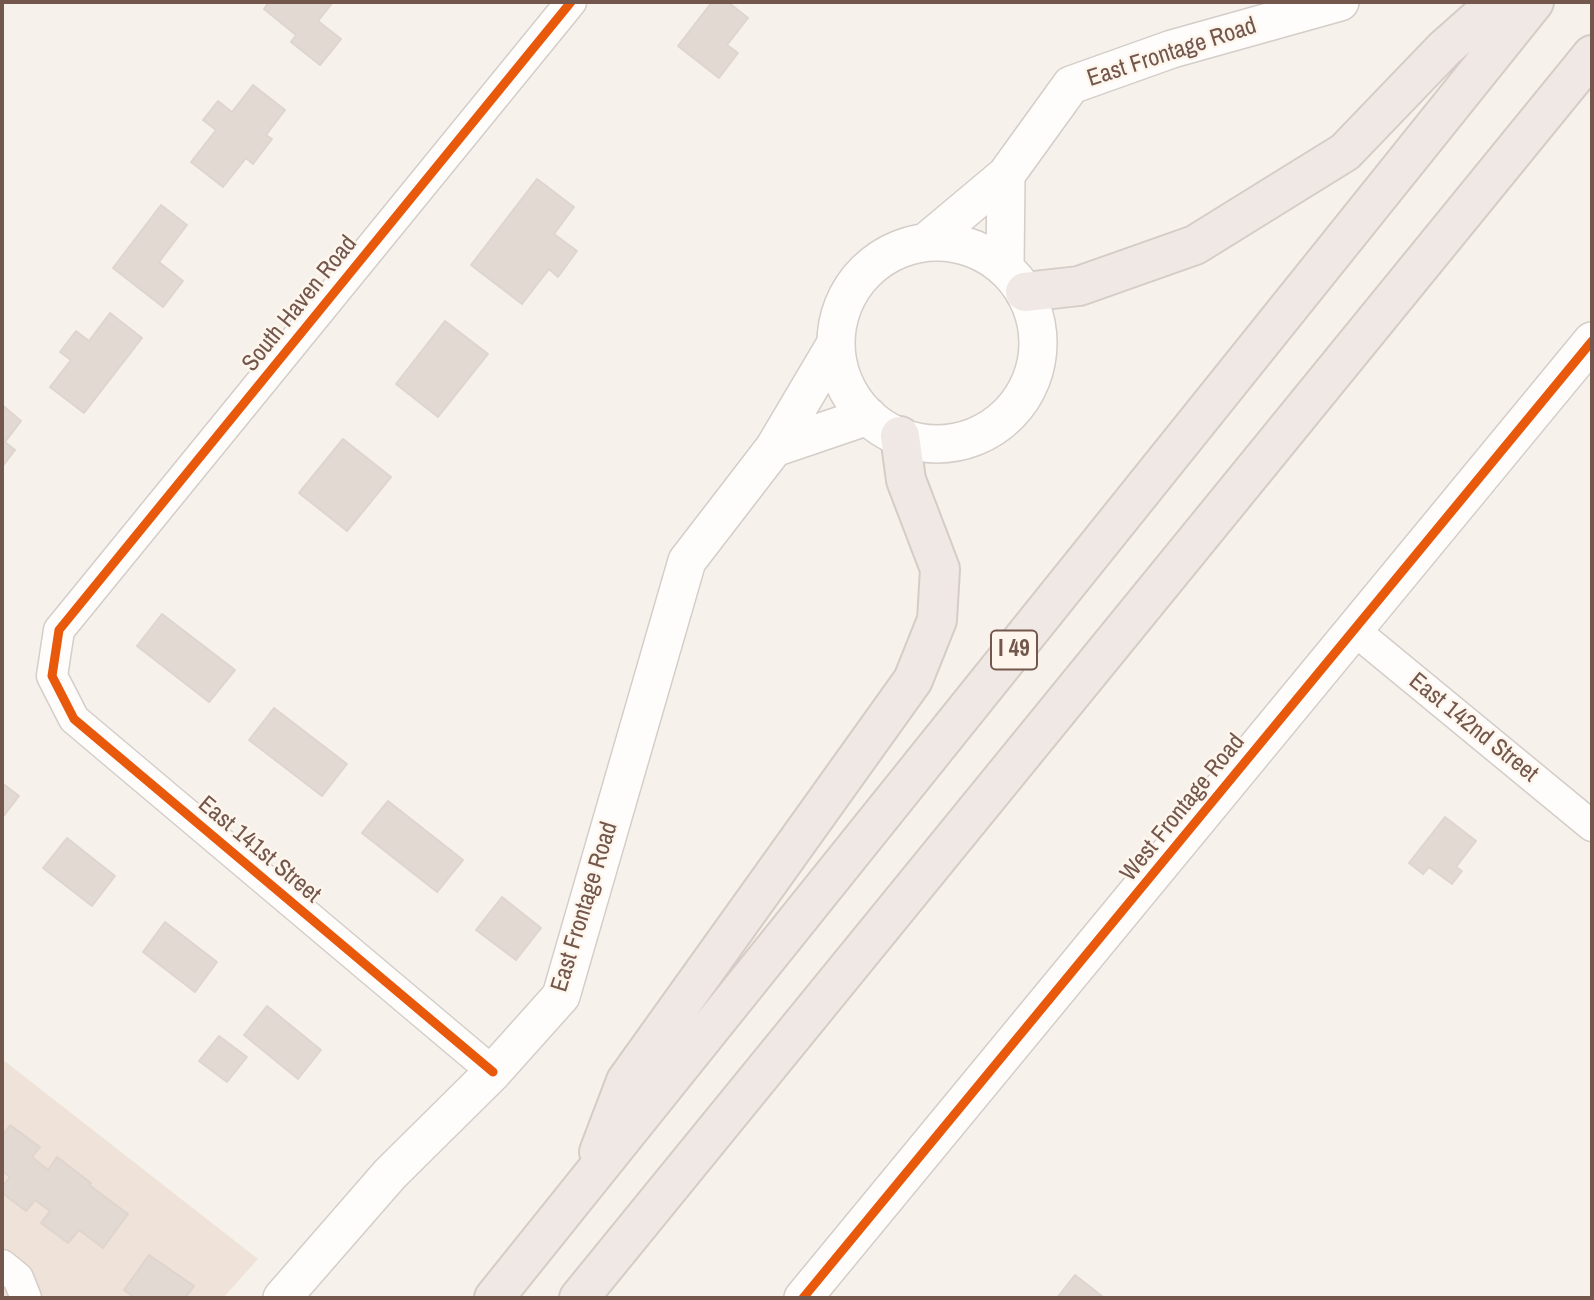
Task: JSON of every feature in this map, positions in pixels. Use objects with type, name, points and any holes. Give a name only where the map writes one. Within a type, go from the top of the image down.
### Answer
[{"type":"highway","points":[[1015,279],[1079,286],[1195,244],[1345,152],[1444,49],[1497,2]]},
{"type":"highway","name":"I 49","points":[[494,1298],[1534,2]]},
{"type":"highway","points":[[579,1298],[1592,55]]},
{"type":"highway","points":[[585,1186],[626,1081],[913,680],[937,620],[940,569],[906,480],[900,436]]},
{"type":"street","name":"South Haven Road","points":[[59,630],[571,2]]},
{"type":"street","name":"East Frontage Road","points":[[926,243],[1006,175],[1071,85],[1172,49],[1340,2]]},
{"type":"street","points":[[1006,175],[1015,279],[1037,323],[1039,355],[1030,387],[1011,414],[984,433],[953,444],[918,443],[886,431],[859,409],[841,379],[835,345],[839,311],[855,281],[881,257],[912,243],[945,241],[977,249],[1015,279]]},
{"type":"street","name":"West Frontage Road","points":[[803,1298],[1592,341]]},
{"type":"street","name":"East Frontage Road","points":[[282,1298],[390,1174],[493,1072],[561,996],[687,561],[774,448],[835,345]]},
{"type":"street","points":[[774,448],[867,416]]},
{"type":"street","name":"East 141st Street","points":[[59,630],[52,676],[74,719],[493,1072]]},
{"type":"street","name":"East 142nd Street","points":[[1354,630],[1592,827]]},
{"type":"street","points":[[2,1265],[18,1278],[24,1293]]},
{"type":"shaded area","points":[[2,1059],[258,1259],[223,1298],[2,1298]]},
{"type":"building","points":[[269,2],[333,2],[318,21],[341,39],[320,65],[291,42],[296,35],[264,9]]},
{"type":"building","points":[[712,2],[728,2],[748,18],[727,45],[738,53],[719,78],[678,46]]},
{"type":"building","points":[[253,85],[285,110],[266,135],[272,139],[253,164],[246,158],[223,187],[191,162],[216,130],[203,120],[218,101],[232,112]]},
{"type":"building","points":[[537,179],[574,207],[554,234],[577,251],[558,277],[549,269],[522,304],[471,265]]},
{"type":"building","points":[[161,205],[187,225],[159,262],[183,281],[163,307],[113,268]]},
{"type":"building","points":[[110,313],[142,338],[84,413],[50,387],[71,360],[60,352],[76,331],[89,341]]},
{"type":"building","points":[[445,321],[488,354],[438,417],[396,384]]},
{"type":"building","points":[[2,405],[21,421],[5,442],[15,450],[2,467]]},
{"type":"building","points":[[343,439],[391,477],[347,531],[299,493]]},
{"type":"building","points":[[162,614],[235,670],[209,702],[137,646]]},
{"type":"building","points":[[274,708],[347,764],[322,796],[249,740]]},
{"type":"building","points":[[2,783],[19,796],[2,818]]},
{"type":"building","points":[[388,801],[463,860],[437,892],[362,833]]},
{"type":"building","points":[[1445,817],[1476,841],[1456,867],[1462,871],[1452,884],[1429,867],[1423,874],[1409,863]]},
{"type":"building","points":[[67,838],[115,876],[92,906],[43,868]]},
{"type":"building","points":[[502,897],[541,928],[516,960],[476,930]]},
{"type":"building","points":[[165,922],[217,962],[195,992],[143,952]]},
{"type":"building","points":[[267,1006],[321,1050],[298,1079],[244,1035]]},
{"type":"building","points":[[219,1036],[247,1057],[227,1082],[199,1061]]},
{"type":"building","points":[[10,1125],[40,1147],[32,1157],[48,1170],[57,1157],[128,1214],[103,1248],[79,1230],[68,1243],[41,1223],[50,1211],[35,1200],[26,1211],[2,1193],[2,1187],[10,1177],[2,1171],[2,1137]]},
{"type":"building","points":[[149,1255],[194,1286],[185,1298],[135,1298],[124,1290]]},
{"type":"building","points":[[1075,1275],[1103,1297],[1057,1298]]},
{"type":"cycle path","points":[[493,1072],[74,719],[52,676],[59,630],[571,2]]},
{"type":"cycle path","points":[[803,1298],[1592,341]]}]
